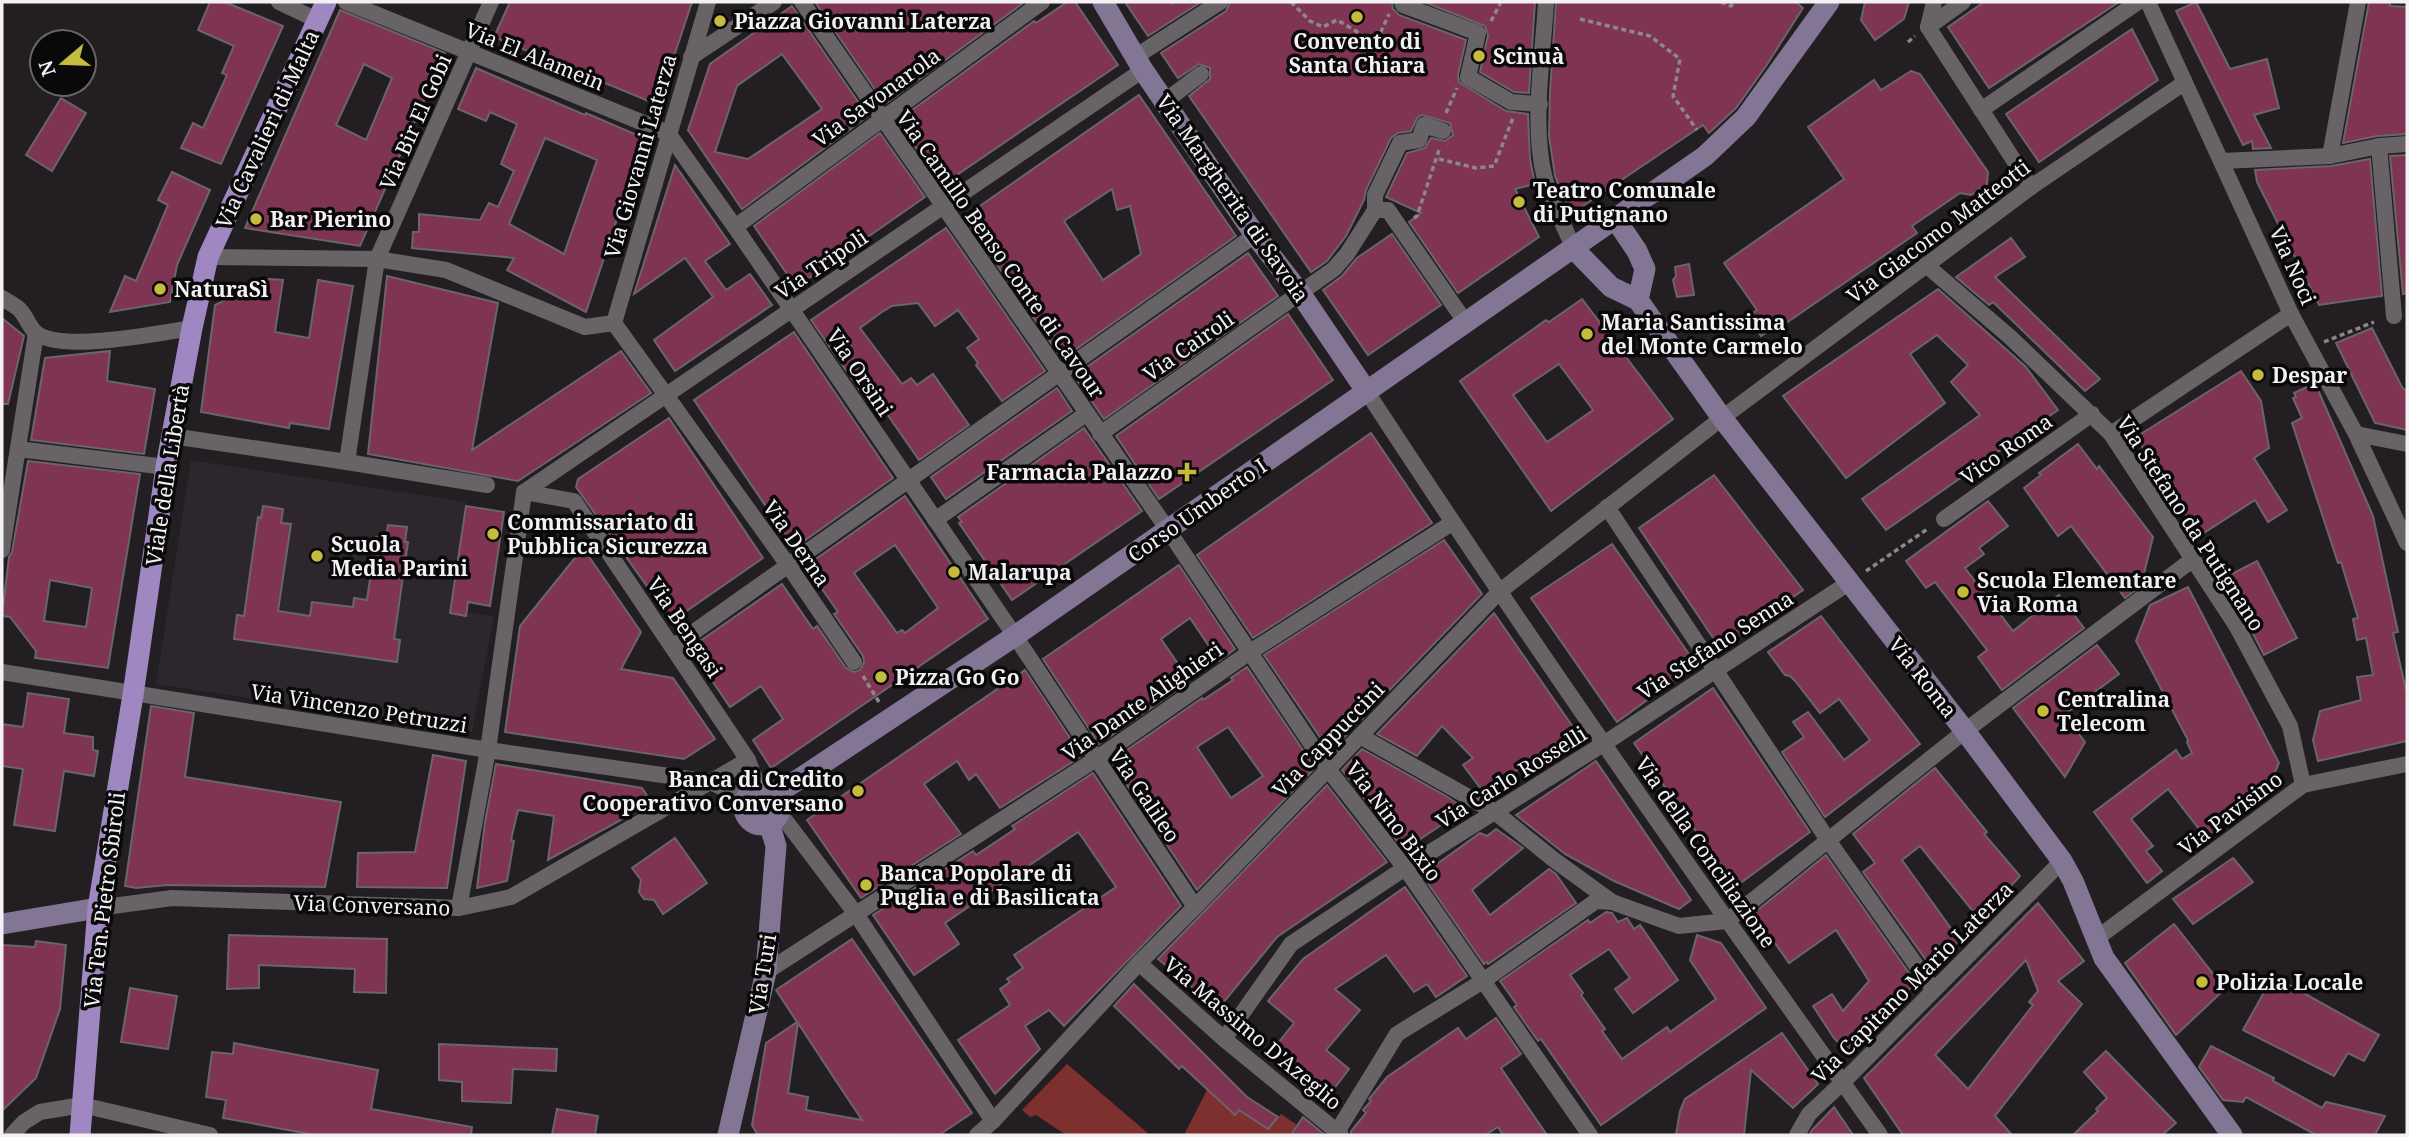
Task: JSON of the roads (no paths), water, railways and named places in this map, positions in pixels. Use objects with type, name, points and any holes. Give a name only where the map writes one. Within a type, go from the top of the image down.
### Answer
[{"type":"main road","name":"Via Cavalieri di Malta","points":[[208,257],[322,11]]},
{"type":"main road","name":"Viale della Libertà","points":[[133,695],[166,467],[208,257]]},
{"type":"main road","name":"Via Ten. Pietro Sbiroli","points":[[80,1135],[98,908],[133,695]]},
{"type":"street","points":[[279,2],[322,11]]},
{"type":"street","name":"Via El Alamein","points":[[346,2],[668,133]]},
{"type":"street","name":"Via Bir El Gobi","points":[[347,462],[377,259],[491,2]]},
{"type":"street","name":"Via Giovanni Laterza","points":[[614,323],[708,2]]},
{"type":"street","points":[[691,57],[774,2]]},
{"type":"street","name":"Via Camillo Benso Conte di Cavour","points":[[802,2],[1168,530]]},
{"type":"street","name":"Via Savonarola","points":[[736,227],[1042,2]]},
{"type":"street","name":"Via Margherita di Savoia","points":[[1103,2],[1164,102],[1367,392]]},
{"type":"street","name":"Via Tripoli","points":[[524,492],[942,207],[1220,2]]},
{"type":"street","points":[[1546,2],[1540,151],[1545,180],[1574,249]]},
{"type":"street","name":"Corso Umberto I","points":[[766,803],[1015,636],[1705,156],[1746,117],[1829,2]]},
{"type":"street","points":[[1934,2],[1928,26],[2031,187]]},
{"type":"street","points":[[1928,26],[1964,2]]},
{"type":"street","points":[[1981,110],[2138,2]]},
{"type":"street","name":"Via Noci","points":[[2148,2],[2291,314],[2356,434],[2407,542]]},
{"type":"street","points":[[2330,156],[2358,2]]},
{"type":"street","points":[[1396,7],[1403,5],[1478,33],[1468,77],[1511,102],[1540,104]]},
{"type":"street","points":[[1164,102],[1201,74]]},
{"type":"street","name":"Via Giacomo Matteotti","points":[[1722,418],[2031,187],[2184,83]]},
{"type":"street","name":"Via Cairoli","points":[[1100,434],[1334,269],[1347,254],[1375,210],[1375,195],[1400,143],[1419,140],[1424,125],[1443,131]]},
{"type":"street","name":"Via Orsini","points":[[668,133],[736,227],[1015,636]]},
{"type":"street","points":[[2222,161],[2330,156],[2379,146],[2407,144]]},
{"type":"street","points":[[2379,146],[2394,316]]},
{"type":"street","points":[[1375,210],[1388,210],[1466,323]]},
{"type":"street","points":[[1616,220],[1637,251],[1645,269],[1638,300]]},
{"type":"street","points":[[674,646],[1255,235]]},
{"type":"street","name":"Via Roma","points":[[1574,249],[1611,287],[1638,300],[1722,418],[1965,731],[2062,862],[2073,881],[2104,958],[2232,1135]]},
{"type":"street","points":[[208,257],[377,259],[446,270],[585,327],[614,323]]},
{"type":"street","name":"Via Stefano da Putignano","points":[[1926,265],[2010,337],[2111,434],[2236,627],[2290,726],[2302,785]]},
{"type":"street","points":[[2,298],[20,310],[36,333],[54,340],[88,341],[147,336],[192,327]]},
{"type":"street","points":[[2111,434],[2291,314]]},
{"type":"street","name":"Via Derna","points":[[614,323],[788,565],[854,662]]},
{"type":"street","points":[[2,550],[36,333]]},
{"type":"street","name":"Via della Conciliazione","points":[[1367,392],[1499,592],[1727,921],[1880,1135]]},
{"type":"street","points":[[935,520],[1086,414]]},
{"type":"street","name":"Vico Roma","points":[[1944,519],[2092,414]]},
{"type":"street","name":"Via Cappuccini","points":[[977,1135],[1139,963],[1499,592],[1722,418]]},
{"type":"street","points":[[2356,434],[2407,444]]},
{"type":"street","points":[[172,436],[487,485]]},
{"type":"street","points":[[18,449],[166,467]]},
{"type":"street","points":[[459,908],[488,750],[524,492]]},
{"type":"street","name":"Via Bengasi","points":[[524,492],[573,501],[674,646],[748,760],[766,803]]},
{"type":"street","points":[[1607,507],[1828,840],[1933,989]]},
{"type":"street","name":"Via Dante Alighieri","points":[[766,972],[1096,759],[1250,652],[1452,523]]},
{"type":"street","name":"Via Nino Bixio","points":[[1168,530],[1328,769],[1405,868],[1590,1135]]},
{"type":"street","points":[[1339,1133],[1396,1034],[1483,981],[1596,901],[1612,902],[1679,926],[1727,921],[1965,731],[2192,561]]},
{"type":"street","name":"Via Stefano Senna","points":[[1605,743],[1850,582]]},
{"type":"street","name":"Via Galileo","points":[[1015,636],[1195,907]]},
{"type":"street","name":"Via Vincenzo Petruzzi","points":[[2,672],[133,695],[710,782],[766,803]]},
{"type":"street","points":[[1360,736],[1495,812],[1612,902]]},
{"type":"street","name":"Via Carlo Rosselli","points":[[1224,1039],[1291,944],[1405,868],[1605,743]]},
{"type":"street","name":"Via Conversano","points":[[2,923],[172,898],[459,908],[512,897],[748,760]]},
{"type":"street","name":"Via Pavisino","points":[[2097,938],[2302,785],[2407,764]]},
{"type":"street","points":[[766,803],[856,914],[993,1121]]},
{"type":"street","name":"Via Turi","points":[[731,1132],[766,972],[776,846],[766,803]]},
{"type":"street","name":"Via Capitano Mario Laterza","points":[[1797,1135],[1808,1114],[2062,862]]},
{"type":"street","name":"Via Massimo D'Azeglio","points":[[1139,963],[1224,1039],[1339,1133]]},
{"type":"street","points":[[12,1135],[24,1122],[40,1112],[82,1105],[211,1135]]},
{"type":"place","name":"Convento di Santa Chiara","points":[[1357,17]]},
{"type":"place","name":"Piazza Giovanni Laterza","points":[[720,21]]},
{"type":"place","name":"Scinuà","points":[[1479,56]]},
{"type":"place","name":"Teatro Comunale di Putignano","points":[[1519,202]]},
{"type":"place","name":"Bar Pierino","points":[[256,219]]},
{"type":"place","name":"NaturaSì","points":[[160,289]]},
{"type":"place","name":"Maria Santissima del Monte Carmelo","points":[[1587,334]]},
{"type":"place","name":"Despar","points":[[2258,375]]},
{"type":"place","name":"Farmacia Palazzo","points":[[1187,472]]},
{"type":"place","name":"Commissariato di Pubblica Sicurezza","points":[[493,534]]},
{"type":"place","name":"Scuola Media Parini","points":[[317,556]]},
{"type":"place","name":"Malarupa","points":[[954,572]]},
{"type":"place","name":"Scuola Elementare Via Roma","points":[[1963,592]]},
{"type":"place","name":"Pizza Go Go","points":[[881,677]]},
{"type":"place","name":"Centralina Telecom","points":[[2043,711]]},
{"type":"place","name":"Banca di Credito Cooperativo Conversano","points":[[858,791]]},
{"type":"place","name":"Banca Popolare di Puglia e di Basilicata","points":[[866,885]]},
{"type":"place","name":"Polizia Locale","points":[[2202,982]]}]
